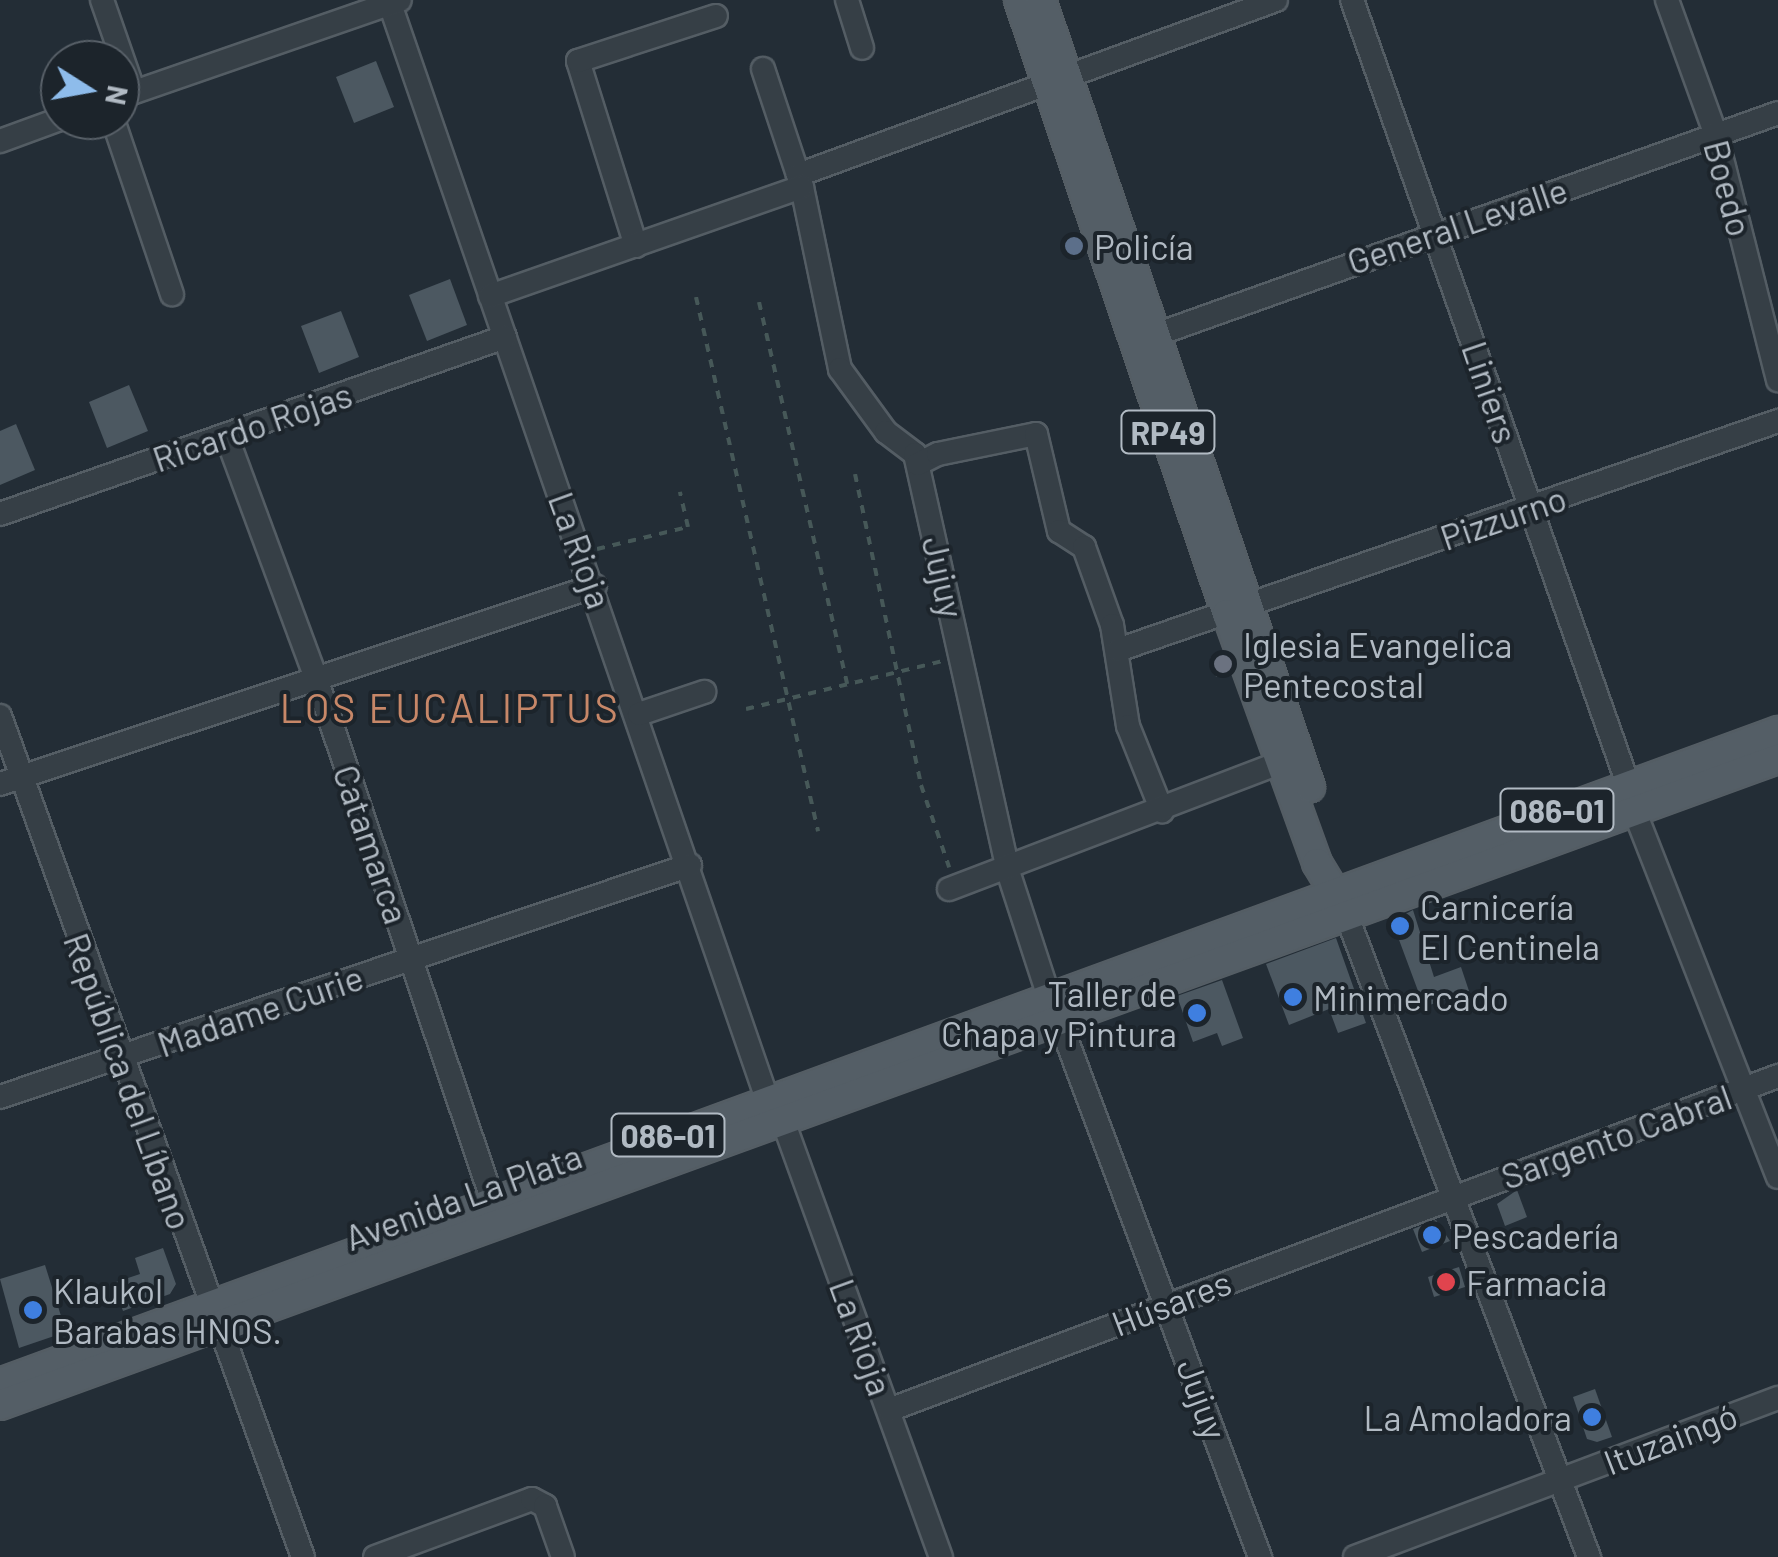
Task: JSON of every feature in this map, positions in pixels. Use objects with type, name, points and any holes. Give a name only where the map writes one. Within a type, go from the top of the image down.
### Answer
[{"type":"main road","name":"RP49","points":[[1018,0],[1059,81]]},
{"type":"main road","name":"RP49","points":[[1041,0],[1059,81],[1238,610],[1281,762],[1317,864],[1341,900]]},
{"type":"main road","name":"RP49","points":[[1238,610],[1334,859],[1341,900]]},
{"type":"main road","name":"086-01","points":[[1341,900],[1631,797],[1778,731]]},
{"type":"main road","name":"086-01","points":[[1631,797],[1778,759]]},
{"type":"main road","name":"Avenida La Plata","points":[[0,1383],[215,1316],[1341,900]]},
{"type":"main road","name":"Avenida La Plata","points":[[0,1405],[492,1199],[775,1108]]},
{"type":"street","points":[[102,0],[113,40]]},
{"type":"street","points":[[847,0],[862,48]]},
{"type":"street","points":[[490,296],[636,246],[1276,0]]},
{"type":"street","name":"Liniers","points":[[1352,0],[1436,230],[1631,797],[1778,1178]]},
{"type":"street","name":"Boedo","points":[[1667,0],[1716,135],[1778,380]]},
{"type":"street","points":[[140,90],[395,2]]},
{"type":"street","name":"La Rioja","points":[[395,2],[504,338],[595,586],[775,1108],[941,1557]]},
{"type":"street","points":[[636,246],[578,62],[716,16]]},
{"type":"street","points":[[763,69],[800,181],[840,369],[886,432],[908,443],[918,464],[938,454],[1036,434],[1059,530],[1084,547],[1118,650],[1128,726],[1162,811]]},
{"type":"street","name":"General Levalle","points":[[1147,337],[1436,230],[1778,113]]},
{"type":"street","points":[[0,141],[40,126]]},
{"type":"street","points":[[121,140],[172,294]]},
{"type":"street","name":"Ricardo Rojas","points":[[0,514],[504,338]]},
{"type":"street","name":"Pizzurno","points":[[1118,650],[1778,421]]},
{"type":"street","name":"Catamarca","points":[[226,435],[317,681],[492,1199]]},
{"type":"street","name":"Jujuy","points":[[918,464],[1008,871],[1053,1006],[1168,1303],[1260,1557]]},
{"type":"street","points":[[10,780],[595,586]]},
{"type":"street","points":[[639,714],[704,692]]},
{"type":"street","name":"República del Líbano","points":[[0,716],[10,780],[121,1059],[304,1557]]},
{"type":"street","points":[[954,888],[1008,871],[1281,762]]},
{"type":"street","name":"Madame Curie","points":[[0,1098],[690,865]]},
{"type":"street","name":"RP49","points":[[1341,900],[1589,1557]]},
{"type":"street","name":"Sargento Cabral","points":[[1454,1197],[1778,1076]]},
{"type":"street","name":"Húsares","points":[[889,1410],[1454,1197]]},
{"type":"street","name":"Ituzaingó","points":[[1356,1557],[1778,1398]]},
{"type":"street","points":[[376,1557],[532,1499],[545,1506],[563,1557]]},
{"type":"path","points":[[696,297],[818,831]]},
{"type":"path","points":[[758,302],[847,684]]},
{"type":"path","points":[[855,474],[921,785],[954,888]]},
{"type":"path","points":[[582,552],[688,527],[680,492]]},
{"type":"path","points":[[746,709],[962,657]]},
{"type":"building","points":[[376,61],[394,107],[354,123],[336,77]]},
{"type":"building","points":[[450,279],[467,325],[427,341],[409,295]]},
{"type":"building","points":[[341,311],[359,357],[319,373],[301,326]]},
{"type":"building","points":[[129,385],[148,431],[107,448],[89,402]]},
{"type":"building","points":[[16,424],[35,470],[0,485],[0,431]]},
{"type":"building","name":"Iglesia Evangelica Pentecostal","points":[[1223,654],[1230,673],[1216,677],[1210,658]]},
{"type":"building","points":[[1413,910],[1434,977],[1461,967],[1469,991],[1424,1007],[1392,921]]},
{"type":"building","points":[[1336,938],[1366,1023],[1338,1033],[1329,1009],[1289,1025],[1266,964]]},
{"type":"building","points":[[1222,980],[1243,1038],[1222,1046],[1217,1033],[1193,1042],[1177,996]]},
{"type":"building","points":[[1517,1190],[1527,1217],[1505,1226],[1497,1204]]},
{"type":"building","name":"Pescadería","points":[[1436,1220],[1450,1241],[1422,1252],[1413,1229]]},
{"type":"building","points":[[163,1248],[176,1284],[170,1294],[123,1311],[113,1283],[140,1274],[135,1258]]},
{"type":"building","name":"Klaukol Barabas HNOS.","points":[[45,1265],[66,1332],[19,1348],[0,1279]]},
{"type":"building","name":"Farmacia","points":[[1459,1267],[1465,1287],[1434,1297],[1428,1277]]},
{"type":"building","name":"La Amoladora","points":[[1595,1389],[1612,1437],[1597,1442],[1587,1439],[1573,1397]]},
{"type":"place","name":"Policía","points":[[1074,246]]},
{"type":"place","name":"Iglesia Evangelica Pentecostal","points":[[1223,664]]},
{"type":"place","name":"Carnicería El Centinela","points":[[1400,926]]},
{"type":"place","name":"Minimercado","points":[[1293,997]]},
{"type":"place","name":"Taller de Chapa y Pintura","points":[[1197,1013]]},
{"type":"place","name":"Pescadería","points":[[1432,1235]]},
{"type":"place","name":"Farmacia","points":[[1446,1282]]},
{"type":"place","name":"Klaukol Barabas HNOS.","points":[[33,1310]]},
{"type":"place","name":"La Amoladora","points":[[1592,1417]]},
{"type":"district","name":"LOS EUCALIPTUS","points":[[450,707]]}]
